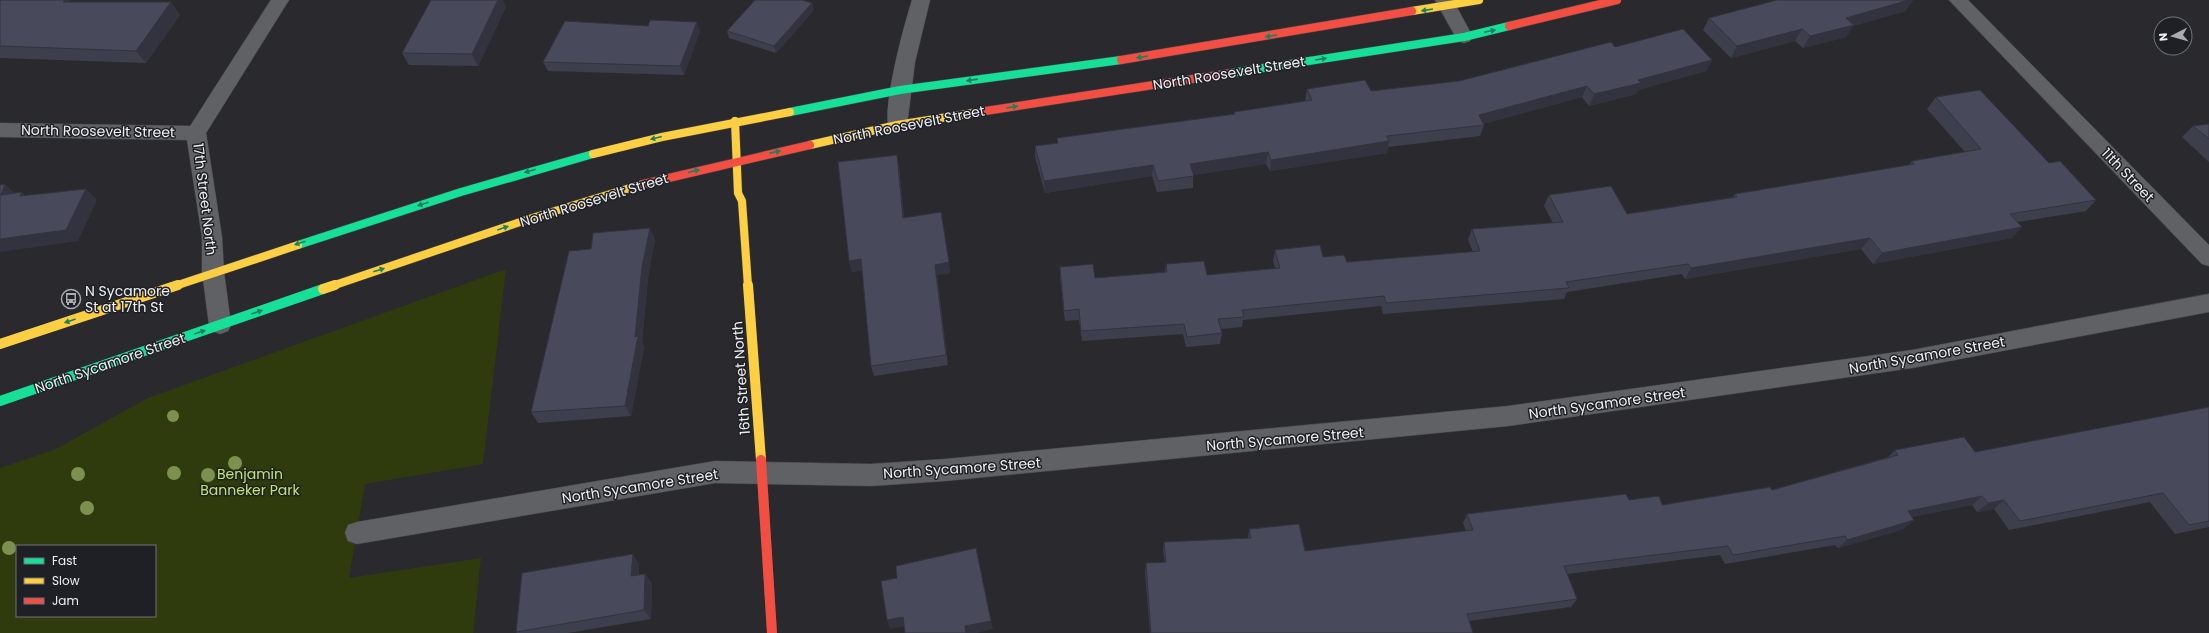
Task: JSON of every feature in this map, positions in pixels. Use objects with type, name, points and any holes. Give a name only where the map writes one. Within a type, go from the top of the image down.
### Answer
[{"type":"main road","points":[[0,344],[213,272],[525,172],[662,136],[900,90],[1124,60],[1445,3],[1479,0]]},
{"type":"main road","name":"North Roosevelt Street","points":[[220,325],[583,202],[648,182],[737,161],[897,125],[1464,37],[1617,0]]},
{"type":"main road","name":"16th Street North","points":[[735,121],[738,193],[742,201],[772,633]]},
{"type":"main road","name":"North Sycamore Street","points":[[0,401],[220,325]]},
{"type":"street","name":"17th Street North","points":[[220,325],[213,272],[212,237],[196,133],[280,0]]},
{"type":"street","points":[[897,125],[900,90],[908,40],[921,0]]},
{"type":"street","name":"11th Street","points":[[1958,0],[2209,258]]},
{"type":"street","points":[[1445,3],[1464,37]]},
{"type":"street","name":"North Roosevelt Street","points":[[0,130],[196,133]]},
{"type":"street","name":"North Sycamore Street","points":[[357,533],[715,472],[871,475],[945,470],[1508,416],[1912,359],[2209,303]]},
{"type":"green space","name":"Benjamin Banneker Park","points":[[506,269],[483,464],[365,484],[349,578],[481,558],[473,633],[0,633],[0,468],[56,449],[148,398]]},
{"type":"building","points":[[0,0],[65,0],[63,2],[171,2],[136,51],[0,46]]},
{"type":"building","points":[[431,0],[498,0],[472,54],[402,53]]},
{"type":"building","points":[[755,0],[802,0],[812,3],[774,46],[727,31]]},
{"type":"building","points":[[1777,0],[1909,0],[1846,18],[1854,25],[1810,36],[1802,29],[1737,46],[1709,18]]},
{"type":"building","points":[[650,20],[697,22],[680,66],[543,62],[565,21],[648,26]]},
{"type":"building","points":[[1683,29],[1712,60],[1638,80],[1641,83],[1594,94],[1587,86],[1479,115],[1484,125],[1387,136],[1389,141],[1271,160],[1268,152],[1190,164],[1194,176],[1158,181],[1153,165],[1044,181],[1035,146],[1058,143],[1057,138],[1235,114],[1234,112],[1312,100],[1307,89],[1365,80],[1371,91],[1459,81],[1611,42],[1615,47]]},
{"type":"building","points":[[1980,90],[2049,163],[2060,161],[2096,200],[2010,214],[2022,227],[1882,253],[1870,238],[1691,268],[1688,264],[1566,282],[1569,288],[1386,303],[1384,296],[1242,310],[1244,317],[1218,319],[1222,333],[1187,337],[1184,324],[1081,331],[1079,309],[1064,311],[1060,267],[1093,264],[1095,278],[1167,272],[1166,264],[1204,261],[1207,275],[1280,268],[1275,250],[1320,245],[1323,257],[1344,255],[1347,262],[1480,251],[1472,229],[1563,222],[1549,195],[1611,186],[1627,214],[1737,197],[1735,194],[1914,164],[1912,161],[1981,149],[1936,97]]},
{"type":"building","points":[[2209,124],[2209,139],[2193,126]]},
{"type":"building","points":[[897,155],[903,218],[941,212],[949,262],[935,265],[946,355],[871,366],[861,259],[849,261],[838,162]]},
{"type":"building","points":[[5,184],[1,195],[22,192],[20,196],[86,189],[66,230],[0,239],[0,185]]},
{"type":"building","points":[[650,228],[642,267],[635,337],[638,336],[625,406],[531,412],[569,251],[591,249],[593,233]]},
{"type":"building","points":[[2209,407],[2209,521],[2189,525],[2163,493],[2020,521],[2004,500],[1988,503],[1982,496],[1908,511],[1914,520],[1847,540],[1845,536],[1733,555],[1728,546],[1564,566],[1577,599],[1467,614],[1473,633],[1151,633],[1146,563],[1166,562],[1164,542],[1251,538],[1249,529],[1299,524],[1305,551],[1473,530],[1467,514],[1626,494],[1629,500],[1659,496],[1662,505],[1770,487],[1772,490],[1898,455],[1895,450],[1964,437],[1975,452]]},
{"type":"building","points":[[976,548],[991,621],[965,626],[966,633],[905,633],[903,617],[887,620],[881,581],[897,578],[896,566]]},
{"type":"building","points":[[633,554],[631,576],[645,574],[644,610],[516,632],[522,573]]},
{"type":"traffic: fast","points":[[1231,73],[1464,37],[1509,26]]},
{"type":"traffic: fast","points":[[790,112],[900,90],[1121,60]]},
{"type":"traffic: fast","points":[[298,245],[461,192],[593,154]]},
{"type":"traffic: fast","points":[[0,401],[323,289]]},
{"type":"traffic: slow","points":[[1412,11],[1479,0]]},
{"type":"traffic: slow","points":[[593,154],[662,137],[790,112]]},
{"type":"traffic: slow","points":[[810,145],[897,125],[979,112]]},
{"type":"traffic: slow","points":[[735,121],[738,193],[742,201],[761,460]]},
{"type":"traffic: slow","points":[[323,289],[529,219],[643,184]]},
{"type":"traffic: slow","points":[[0,344],[298,245]]},
{"type":"traffic: jam","points":[[1509,26],[1617,0]]},
{"type":"traffic: jam","points":[[1121,60],[1412,11]]},
{"type":"traffic: jam","points":[[979,112],[1231,73]]},
{"type":"traffic: jam","points":[[643,184],[810,145]]},
{"type":"traffic: jam","points":[[761,460],[772,633]]},
{"type":"place","name":"N Sycamore St at 17th St","points":[[71,299]]}]
